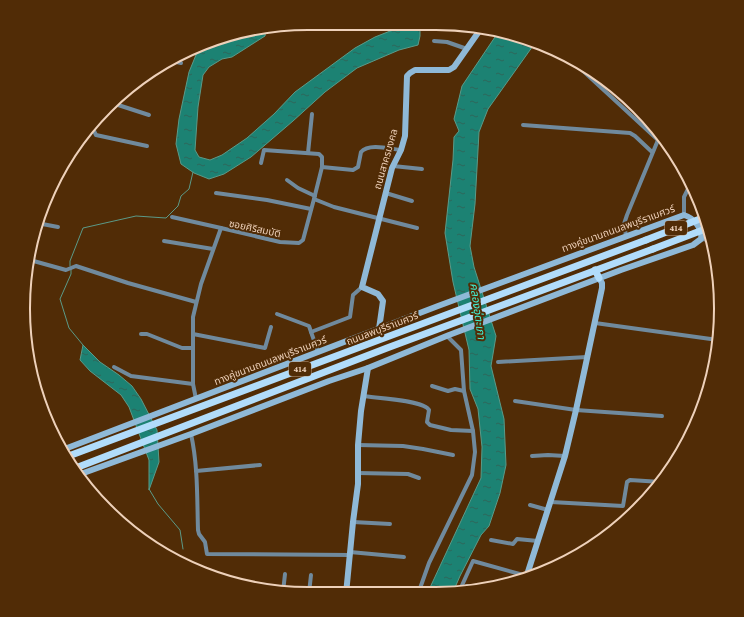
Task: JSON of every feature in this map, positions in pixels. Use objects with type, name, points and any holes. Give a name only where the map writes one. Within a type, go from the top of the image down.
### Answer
[{"type":"main road","name":"ถนนสาครมงคล","points":[[362,286],[393,166],[401,150],[405,136],[408,74],[414,70],[449,70],[454,68],[478,33]]},
{"type":"main road","name":"ทางคู่ขนานถนนลพบุรีราเมศวร์","points":[[67,448],[487,287],[684,215],[688,216],[697,224],[702,233],[701,239]]},
{"type":"main road","name":"ถนนลพบุรีราเมศวร์","points":[[72,455],[699,219]]},
{"type":"main road","name":"ถนนลพบุรีราเมศวร์","points":[[82,470],[164,434],[703,230]]},
{"type":"main road","name":"414","points":[[83,471],[145,452],[328,381],[368,368],[599,278],[693,245],[701,239]]},
{"type":"main road","points":[[528,571],[565,456],[576,410],[602,288],[602,283],[595,270]]},
{"type":"main road","points":[[362,286],[378,294],[383,301],[379,329]]},
{"type":"main road","points":[[323,361],[327,372]]},
{"type":"main road","points":[[347,587],[358,473],[358,445],[363,396],[368,368]]},
{"type":"street","points":[[434,41],[447,42],[467,49]]},
{"type":"street","points":[[589,76],[654,136]]},
{"type":"street","points":[[119,105],[149,115]]},
{"type":"street","points":[[308,153],[312,114]]},
{"type":"street","points":[[523,125],[630,133],[652,152]]},
{"type":"street","points":[[94,131],[96,135],[147,146]]},
{"type":"street","points":[[626,236],[624,224],[657,141]]},
{"type":"street","points":[[261,164],[264,150],[295,150],[319,154],[322,157],[322,167],[353,170],[358,167],[361,152],[366,148],[401,150]]},
{"type":"street","points":[[393,166],[422,169]]},
{"type":"street","name":"ซอยศิริสมบัติ","points":[[196,399],[193,384],[193,317],[196,302],[221,228],[280,242],[299,244],[303,240],[322,167]]},
{"type":"street","points":[[287,180],[298,188],[334,207],[379,217],[417,228]]},
{"type":"street","points":[[387,190],[387,193],[389,194],[412,201]]},
{"type":"street","points":[[684,215],[684,197],[687,190]]},
{"type":"street","points":[[216,193],[267,200],[311,209]]},
{"type":"street","points":[[172,217],[221,228]]},
{"type":"street","points":[[43,224],[58,227]]},
{"type":"street","points":[[701,239],[706,239]]},
{"type":"street","points":[[164,241],[213,249]]},
{"type":"street","points":[[34,261],[66,270],[76,266],[196,302]]},
{"type":"street","points":[[311,332],[350,317],[353,295],[362,286]]},
{"type":"street","points":[[277,314],[309,326],[318,352]]},
{"type":"street","points":[[595,323],[712,339]]},
{"type":"street","points":[[193,334],[264,348],[271,327]]},
{"type":"street","points":[[141,334],[147,334],[182,348],[193,348]]},
{"type":"street","points":[[421,587],[430,563],[472,475],[475,452],[473,431],[464,391],[461,350],[448,336]]},
{"type":"street","points":[[498,362],[587,357]]},
{"type":"street","points":[[114,367],[131,376],[193,384]]},
{"type":"street","points":[[432,386],[449,391],[455,389],[464,391]]},
{"type":"street","points":[[363,396],[399,400],[424,405],[429,410],[427,422],[430,424],[451,430],[473,431]]},
{"type":"street","points":[[515,401],[576,410],[662,416]]},
{"type":"street","points":[[191,434],[195,450],[198,530],[205,542],[207,554],[350,554],[404,557]]},
{"type":"street","points":[[358,445],[403,446],[453,455]]},
{"type":"street","points":[[532,456],[548,454],[565,456]]},
{"type":"street","points":[[196,471],[260,465]]},
{"type":"street","points":[[358,473],[408,474],[418,478]]},
{"type":"street","points":[[551,502],[623,506],[627,482],[630,480],[653,482]]},
{"type":"street","points":[[530,505],[548,510]]},
{"type":"street","points":[[353,522],[390,524]]},
{"type":"street","points":[[491,540],[513,544],[517,539],[538,541]]},
{"type":"street","points":[[461,586],[473,561],[518,575]]},
{"type":"street","points":[[284,586],[285,574]]},
{"type":"street","points":[[310,587],[311,575]]},
{"type":"water","points":[[393,30],[420,30],[418,45],[399,50],[357,68],[325,92],[251,157],[224,174],[209,179],[194,173],[181,164],[176,144],[179,119],[189,72],[197,54],[236,39],[265,33],[265,36],[232,57],[222,59],[209,67],[203,75],[198,107],[195,150],[199,157],[210,160],[222,155],[247,138],[274,114],[295,92],[355,48],[375,37]]},
{"type":"water","name":"คลองอุ่ตะเภา","points":[[496,36],[532,47],[488,109],[479,132],[475,204],[470,246],[474,267],[496,336],[491,366],[504,419],[506,465],[500,493],[489,526],[481,535],[456,586],[430,587],[481,478],[482,447],[478,409],[470,389],[469,350],[453,282],[445,233],[454,137],[459,131],[454,119],[462,86]]},
{"type":"water","points":[[83,345],[100,362],[132,386],[141,399],[157,430],[159,462],[149,490],[149,460],[129,407],[121,395],[90,371],[80,360]]},
{"type":"waterway","points":[[70,266],[70,261],[83,228],[136,216],[166,218],[178,206],[181,196],[189,189],[193,172]]},
{"type":"waterway","points":[[71,269],[71,274],[60,299],[69,328],[83,345]]},
{"type":"waterway","points":[[149,489],[158,504],[180,530],[183,549]]}]
